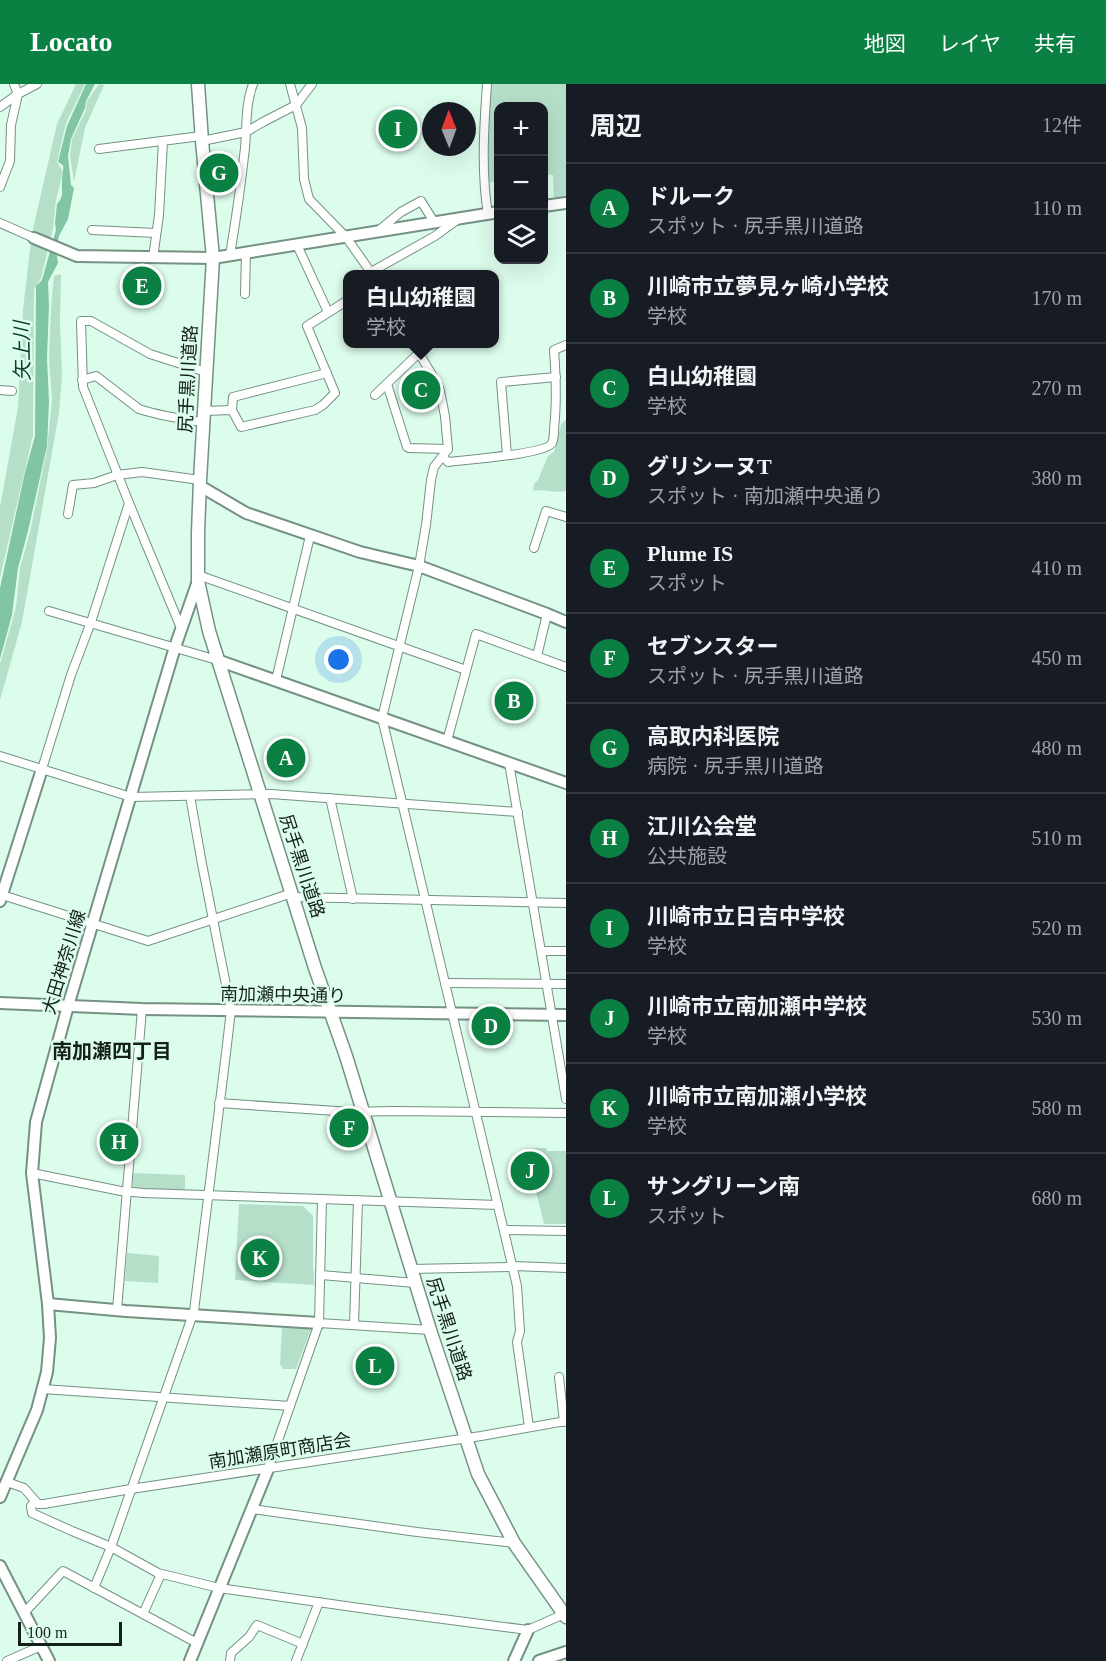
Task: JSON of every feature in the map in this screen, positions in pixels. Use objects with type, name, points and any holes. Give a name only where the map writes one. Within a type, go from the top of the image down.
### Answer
[{"type":"main road","name":"尻手黒川道路","points":[[198,84],[213,258],[198,533],[198,578],[209,631],[415,1283],[478,1474],[514,1543],[565,1616]]},
{"type":"street","points":[[0,187],[10,161],[10,132],[18,94],[14,84]]},
{"type":"street","points":[[0,106],[37,84]]},
{"type":"street","points":[[230,255],[246,132],[246,111],[253,84]]},
{"type":"street","points":[[290,84],[302,128],[304,179],[309,199],[346,237],[370,270]]},
{"type":"street","points":[[99,149],[246,132],[296,105],[312,84]]},
{"type":"street","points":[[0,223],[72,255],[106,258],[213,258],[493,213],[484,188],[484,121],[487,84]]},
{"type":"street","points":[[153,258],[163,141]]},
{"type":"street","points":[[378,231],[401,212],[421,201],[434,222]]},
{"type":"street","points":[[548,205],[566,203]]},
{"type":"street","points":[[377,270],[435,236],[460,218]]},
{"type":"street","points":[[92,230],[156,233]]},
{"type":"street","points":[[297,245],[328,312]]},
{"type":"street","points":[[245,294],[246,252]]},
{"type":"street","points":[[327,373],[233,397],[232,410],[241,427],[315,410],[323,405],[335,393],[327,373],[308,326],[343,303]]},
{"type":"street","points":[[181,628],[82,387],[81,321],[91,321],[150,354],[206,372]]},
{"type":"street","points":[[443,457],[448,462],[533,452],[548,448],[552,444],[556,400],[554,350],[566,345]]},
{"type":"street","points":[[420,348],[419,353],[440,392],[448,449],[434,467],[419,566],[382,718],[513,1267],[518,1295],[520,1331],[517,1342],[529,1427]]},
{"type":"street","points":[[375,395],[419,353]]},
{"type":"street","points":[[82,380],[96,376],[139,409],[172,419],[232,410]]},
{"type":"street","points":[[507,455],[501,382],[556,377]]},
{"type":"street","points":[[387,384],[406,447],[448,449]]},
{"type":"street","points":[[0,390],[12,391]]},
{"type":"street","points":[[68,514],[73,485],[94,483],[117,475],[142,472],[200,483],[246,513],[360,552],[419,566],[566,622]]},
{"type":"street","points":[[129,504],[91,622],[71,675],[1,898],[148,941],[293,895],[353,899],[566,903]]},
{"type":"street","points":[[534,548],[546,511],[566,517]]},
{"type":"street","points":[[276,680],[310,536]]},
{"type":"street","points":[[198,578],[466,670]]},
{"type":"street","name":"大田神奈川線","points":[[0,1497],[5,1475],[37,1410],[47,1372],[50,1338],[48,1304],[32,1173],[36,1122],[130,797],[198,578]]},
{"type":"street","points":[[49,611],[218,660],[566,783]]},
{"type":"street","points":[[537,656],[547,614]]},
{"type":"street","points":[[447,741],[476,634],[566,667]]},
{"type":"street","points":[[0,756],[130,797],[271,794],[518,812]]},
{"type":"street","points":[[510,763],[566,1099]]},
{"type":"street","points":[[94,1588],[111,1547],[193,1316],[231,1010],[190,796]]},
{"type":"street","points":[[330,798],[353,899]]},
{"type":"street","points":[[541,951],[566,951]]},
{"type":"street","points":[[445,983],[566,984]]},
{"type":"street","name":"南加瀬中央通り","points":[[0,1003],[142,1009],[566,1015]]},
{"type":"street","points":[[117,1310],[142,1009]]},
{"type":"street","points":[[219,1103],[351,1112],[566,1113]]},
{"type":"street","points":[[32,1173],[128,1191],[498,1204]]},
{"type":"street","points":[[190,1661],[268,1469],[319,1323],[322,1199]]},
{"type":"street","points":[[354,1325],[358,1200]]},
{"type":"street","points":[[505,1230],[566,1231]]},
{"type":"street","points":[[411,1269],[566,1268]]},
{"type":"street","points":[[321,1275],[415,1283]]},
{"type":"street","points":[[48,1304],[193,1316],[430,1330]]},
{"type":"street","points":[[559,1377],[565,1422]]},
{"type":"street","points":[[43,1389],[290,1406]]},
{"type":"street","name":"南加瀬原町商店会","points":[[35,1502],[44,1504],[565,1422]]},
{"type":"street","points":[[5,1475],[24,1488],[35,1502],[31,1506],[32,1513],[111,1547],[161,1574],[219,1588],[528,1630],[565,1616]]},
{"type":"street","points":[[252,1509],[514,1543]]},
{"type":"street","points":[[0,1566],[49,1661]]},
{"type":"street","points":[[24,1612],[63,1571],[197,1643]]},
{"type":"street","points":[[142,1614],[161,1574]]},
{"type":"street","points":[[296,1661],[319,1602]]},
{"type":"street","points":[[230,1661],[231,1653],[249,1637],[257,1624],[303,1644]]},
{"type":"street","points":[[514,1661],[528,1630]]},
{"type":"street","points":[[7,1661],[41,1646]]},
{"type":"street","points":[[538,1661],[566,1652]]},
{"type":"shaded area","points":[[76,84],[85,84],[66,123],[57,162],[63,172],[56,200],[53,229],[41,278],[34,290],[33,435],[0,578],[0,507],[18,407],[23,309],[32,233],[57,124]]},
{"type":"shaded area","name":"矢上川","points":[[86,84],[95,84],[71,139],[68,156],[71,185],[74,188],[68,219],[59,236],[56,249],[58,263],[48,282],[47,446],[18,568],[12,615],[0,659],[0,588],[35,436],[36,286],[42,280],[56,230],[57,204],[62,196],[63,169],[63,165],[58,162],[67,126]]},
{"type":"shaded area","points":[[99,84],[104,85],[85,128],[74,182],[70,156],[72,139],[86,110],[87,101]]},
{"type":"shaded area","points":[[489,84],[566,84],[566,197],[554,199],[553,175],[548,174],[548,102],[494,102],[494,182],[486,182]]},
{"type":"shaded area","points":[[61,274],[62,375],[59,413],[22,622],[0,700],[0,664],[16,607],[20,568],[47,449],[52,400],[49,358],[51,307],[54,276]]},
{"type":"shaded area","points":[[566,420],[566,491],[533,491],[534,484],[548,456],[554,452],[561,424]]},
{"type":"shaded area","points":[[526,1148],[566,1151],[566,1224],[544,1224],[536,1191],[533,1192],[529,1174],[525,1174]]},
{"type":"shaded area","points":[[133,1173],[185,1175],[185,1190],[133,1188]]},
{"type":"shaded area","points":[[239,1204],[303,1206],[313,1216],[314,1285],[235,1280]]},
{"type":"shaded area","points":[[127,1253],[159,1256],[158,1283],[125,1281]]},
{"type":"shaded area","points":[[288,1324],[312,1326],[296,1369],[283,1369],[280,1364],[282,1328]]},
{"type":"place","name":"川崎市立日吉中学校","points":[[398,129]]},
{"type":"place","name":"高取内科医院","points":[[219,173]]},
{"type":"place","name":"Plume IS","points":[[142,286]]},
{"type":"place","name":"白山幼稚園","points":[[421,390]]},
{"type":"place","name":"川崎市立夢見ヶ崎小学校","points":[[514,701]]},
{"type":"place","name":"ドルーク","points":[[286,758]]},
{"type":"place","name":"グリシーヌT","points":[[491,1026]]},
{"type":"place","name":"セブンスター","points":[[349,1128]]},
{"type":"place","name":"江川公会堂","points":[[119,1142]]},
{"type":"place","name":"川崎市立南加瀬中学校","points":[[530,1171]]},
{"type":"place","name":"川崎市立南加瀬小学校","points":[[260,1258]]},
{"type":"place","name":"サングリーン南","points":[[375,1366]]},
{"type":"district","name":"南加瀬四丁目","points":[[112,1051]]}]
